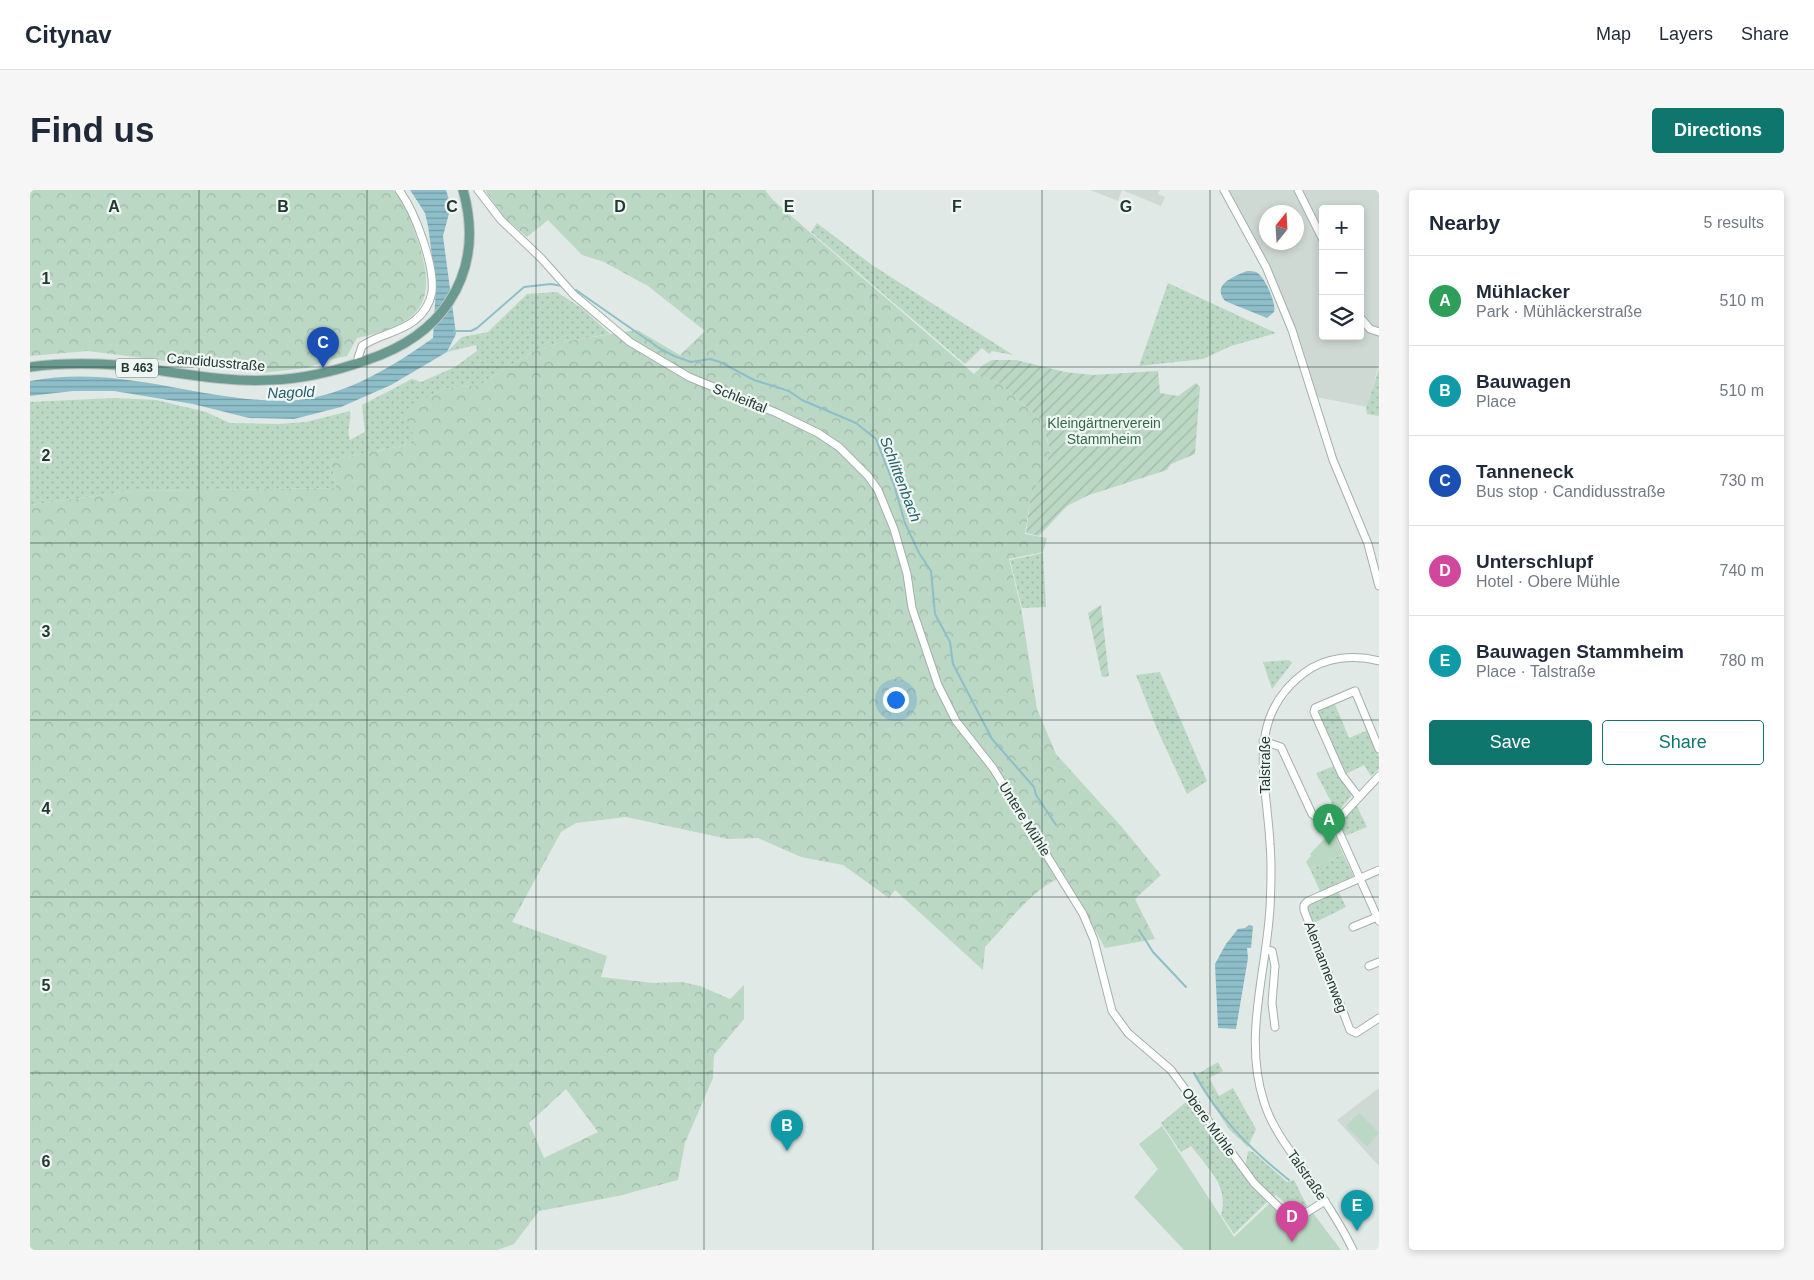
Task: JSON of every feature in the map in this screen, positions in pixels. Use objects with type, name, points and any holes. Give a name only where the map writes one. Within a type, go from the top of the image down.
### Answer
[{"type":"main road","name":"Candidusstraße","points":[[30,367],[88,364],[217,378],[270,380],[308,376],[359,363],[390,351],[422,333],[454,296],[465,268],[471,239],[468,207],[463,190]]},
{"type":"street","points":[[359,363],[358,358],[362,346],[397,332],[415,320],[423,312],[432,292],[427,255],[407,202],[399,190]]},
{"type":"street","name":"Schleiftal","points":[[478,190],[501,220],[574,295],[630,342],[662,363],[689,377],[777,413],[818,434],[853,460],[878,490],[894,529],[907,574],[912,608],[928,653]]},
{"type":"street","points":[[1224,190],[1266,267],[1292,330],[1333,460],[1368,544],[1379,586]]},
{"type":"street","points":[[1298,190],[1319,232]]},
{"type":"street","points":[[1364,322],[1370,329],[1379,332]]},
{"type":"street","name":"Untere Mühle","points":[[928,653],[938,685],[956,721],[993,768],[1084,914],[1102,966],[1107,993]]},
{"type":"street","name":"Talstraße","points":[[1353,1250],[1326,1201],[1277,1132],[1264,1103],[1260,1088],[1254,1043],[1266,950],[1271,884],[1270,843],[1264,792],[1263,741],[1271,712],[1280,696],[1291,683],[1311,667],[1324,661],[1348,657],[1379,660]]},
{"type":"street","points":[[1358,796],[1342,774],[1314,712],[1315,708],[1355,691],[1379,749]]},
{"type":"street","points":[[1263,741],[1281,747],[1312,814],[1320,820],[1335,823]]},
{"type":"street","points":[[1335,823],[1358,796],[1379,776]]},
{"type":"street","points":[[1335,823],[1378,919],[1352,927]]},
{"type":"street","points":[[1361,878],[1379,870]]},
{"type":"street","name":"Alemannenweg","points":[[1361,878],[1308,902],[1304,905],[1304,910],[1352,1032],[1356,1033],[1379,1018]]},
{"type":"street","name":"Talstraße","points":[[1266,950],[1272,951],[1275,966],[1272,1003],[1275,1027]]},
{"type":"street","points":[[1369,966],[1379,962]]},
{"type":"street","name":"Obere Mühle","points":[[1107,993],[1112,1011],[1128,1033],[1171,1070],[1228,1150],[1275,1205],[1293,1221],[1326,1201]]},
{"type":"shaded area","points":[[1090,190],[1122,190],[1118,201]]},
{"type":"shaded area","points":[[1122,190],[1160,190],[1158,194],[1165,197],[1161,206]]},
{"type":"shaded area","points":[[1229,190],[1379,190],[1379,364],[1367,407],[1316,397],[1299,339],[1282,299]]},
{"type":"shaded area","points":[[1379,1088],[1379,1166],[1337,1120]]},
{"type":"green space","points":[[30,190],[393,190],[404,206],[417,238],[426,279],[425,295],[420,307],[397,326],[357,338],[347,356],[328,360],[307,368],[260,373],[88,351],[30,356]]},
{"type":"green space","points":[[485,190],[765,190],[773,200],[974,374],[999,383],[1039,418],[1050,454],[1030,501],[1025,534],[1047,538],[1043,552],[1009,559],[1021,608],[1037,709],[1056,754],[1121,826],[1161,875],[1135,899],[1155,939],[1105,948],[1065,876],[1032,896],[985,947],[983,970],[895,890],[889,898],[843,865],[801,857],[758,838],[728,839],[626,817],[576,823],[561,832],[512,922],[607,956],[601,977],[653,983],[682,982],[700,986],[730,999],[744,985],[744,1019],[714,1055],[713,1078],[685,1143],[678,1180],[618,1196],[539,1211],[514,1244],[497,1250],[30,1250],[30,505],[131,491],[336,488],[331,460],[417,443],[403,411],[443,389],[480,385],[532,352],[562,342],[637,330],[680,355],[705,331],[648,286],[604,262],[582,255],[548,220],[527,237],[504,217]],"holes":[[[566,1089],[598,1132],[544,1158],[529,1123]]]},
{"type":"green space","points":[[817,223],[872,265],[1013,355],[992,351],[989,354],[982,348],[965,364],[811,232]]},
{"type":"green space","points":[[1168,283],[1276,333],[1231,346],[1203,359],[1139,366]]},
{"type":"green space","points":[[557,292],[583,309],[610,334],[562,342],[532,352],[480,385],[443,389],[404,411],[417,443],[331,460],[336,488],[131,491],[30,505],[30,402],[114,398],[156,400],[206,412],[230,423],[279,424],[306,422],[350,411],[350,440],[365,432],[362,405],[412,379],[421,382],[455,367],[477,351],[476,345],[447,352],[462,337],[488,332],[527,294]]},
{"type":"green space","name":"Kleingärtnerverein Stammheim","points":[[992,360],[1016,360],[1065,372],[1093,375],[1158,371],[1160,393],[1178,396],[1196,383],[1200,387],[1195,454],[1171,464],[1167,470],[1089,495],[1067,506],[1039,536],[1026,533],[1030,501],[1050,454],[1048,442],[1039,418],[999,383],[974,374],[983,365]]},
{"type":"green space","points":[[1379,368],[1379,416],[1367,414],[1366,409]]},
{"type":"green space","points":[[1043,553],[1046,607],[1022,608],[1010,560]]},
{"type":"green space","points":[[1101,605],[1109,676],[1102,677],[1088,613]]},
{"type":"green space","points":[[1289,660],[1292,663],[1272,689],[1263,662]]},
{"type":"green space","points":[[1160,672],[1207,781],[1187,794],[1157,729],[1136,675]]},
{"type":"green space","points":[[1334,702],[1349,738],[1368,730],[1379,757],[1379,769],[1371,776],[1364,765],[1346,774],[1318,714],[1321,707]]},
{"type":"green space","points":[[1334,766],[1352,795],[1337,813],[1316,773]]},
{"type":"green space","points":[[1356,804],[1367,827],[1345,836],[1341,824]]},
{"type":"green space","points":[[1328,828],[1332,828],[1343,854],[1310,869],[1306,862],[1311,856],[1310,854],[1326,837]]},
{"type":"green space","points":[[1343,854],[1354,877],[1321,893],[1310,869]]},
{"type":"green space","points":[[1338,891],[1346,907],[1312,924],[1307,909],[1310,904]]},
{"type":"green space","points":[[1218,1062],[1223,1071],[1209,1078],[1219,1096],[1233,1088],[1256,1129],[1248,1147],[1229,1129],[1194,1076]]},
{"type":"green space","points":[[1191,1098],[1268,1201],[1234,1234],[1221,1215],[1223,1205],[1220,1186],[1210,1170],[1191,1146],[1181,1152],[1161,1123]]},
{"type":"green space","points":[[1359,1113],[1379,1133],[1367,1147],[1346,1126]]},
{"type":"green space","points":[[1162,1126],[1234,1237],[1270,1203],[1296,1227],[1313,1213],[1341,1250],[1184,1250],[1134,1197],[1158,1169],[1139,1144]]},
{"type":"green space","points":[[1248,1151],[1253,1152],[1287,1182],[1294,1180],[1307,1206],[1304,1212],[1294,1217],[1291,1216],[1294,1211],[1276,1195],[1272,1198],[1245,1169]]},
{"type":"water","points":[[410,190],[446,190],[451,206],[443,236],[456,334],[447,352],[391,385],[341,407],[294,419],[249,418],[193,404],[114,391],[73,391],[30,396],[30,381],[63,377],[95,377],[157,384],[250,399],[302,400],[342,389],[381,372],[433,338],[436,286],[428,226],[425,213]]},
{"type":"water","points":[[1247,271],[1259,274],[1269,290],[1274,303],[1274,312],[1267,318],[1225,301],[1221,295],[1221,290],[1226,281]]},
{"type":"water","points":[[1249,925],[1253,926],[1251,948],[1247,948],[1248,958],[1236,1029],[1218,1028],[1215,964],[1226,944],[1238,929]]},
{"type":"waterway","name":"Schlittenbach","points":[[454,331],[471,331],[477,328],[524,287],[551,284],[562,286]]},
{"type":"waterway","name":"Schlittenbach","points":[[576,290],[659,348],[674,356],[691,362],[710,359],[720,362],[754,380],[789,391],[802,400],[856,423],[876,439],[894,485],[905,523],[919,553],[931,571],[935,614],[950,642],[953,664],[992,739],[1034,787],[1036,795],[1056,825]]},
{"type":"waterway","name":"Schlittenbach","points":[[1139,930],[1153,952],[1186,987]]},
{"type":"waterway","name":"Schlittenbach","points":[[1194,1073],[1224,1118],[1248,1144],[1289,1180]]},
{"type":"place","name":"Tanneneck","points":[[323,368]]},
{"type":"place","name":"Mühlacker","points":[[1329,845]]},
{"type":"place","name":"Bauwagen","points":[[787,1151]]},
{"type":"place","name":"Bauwagen Stammheim","points":[[1357,1231]]},
{"type":"place","name":"Unterschlupf","points":[[1292,1242]]},
{"type":"water label","name":"Nagold","points":[[291,392]]}]
